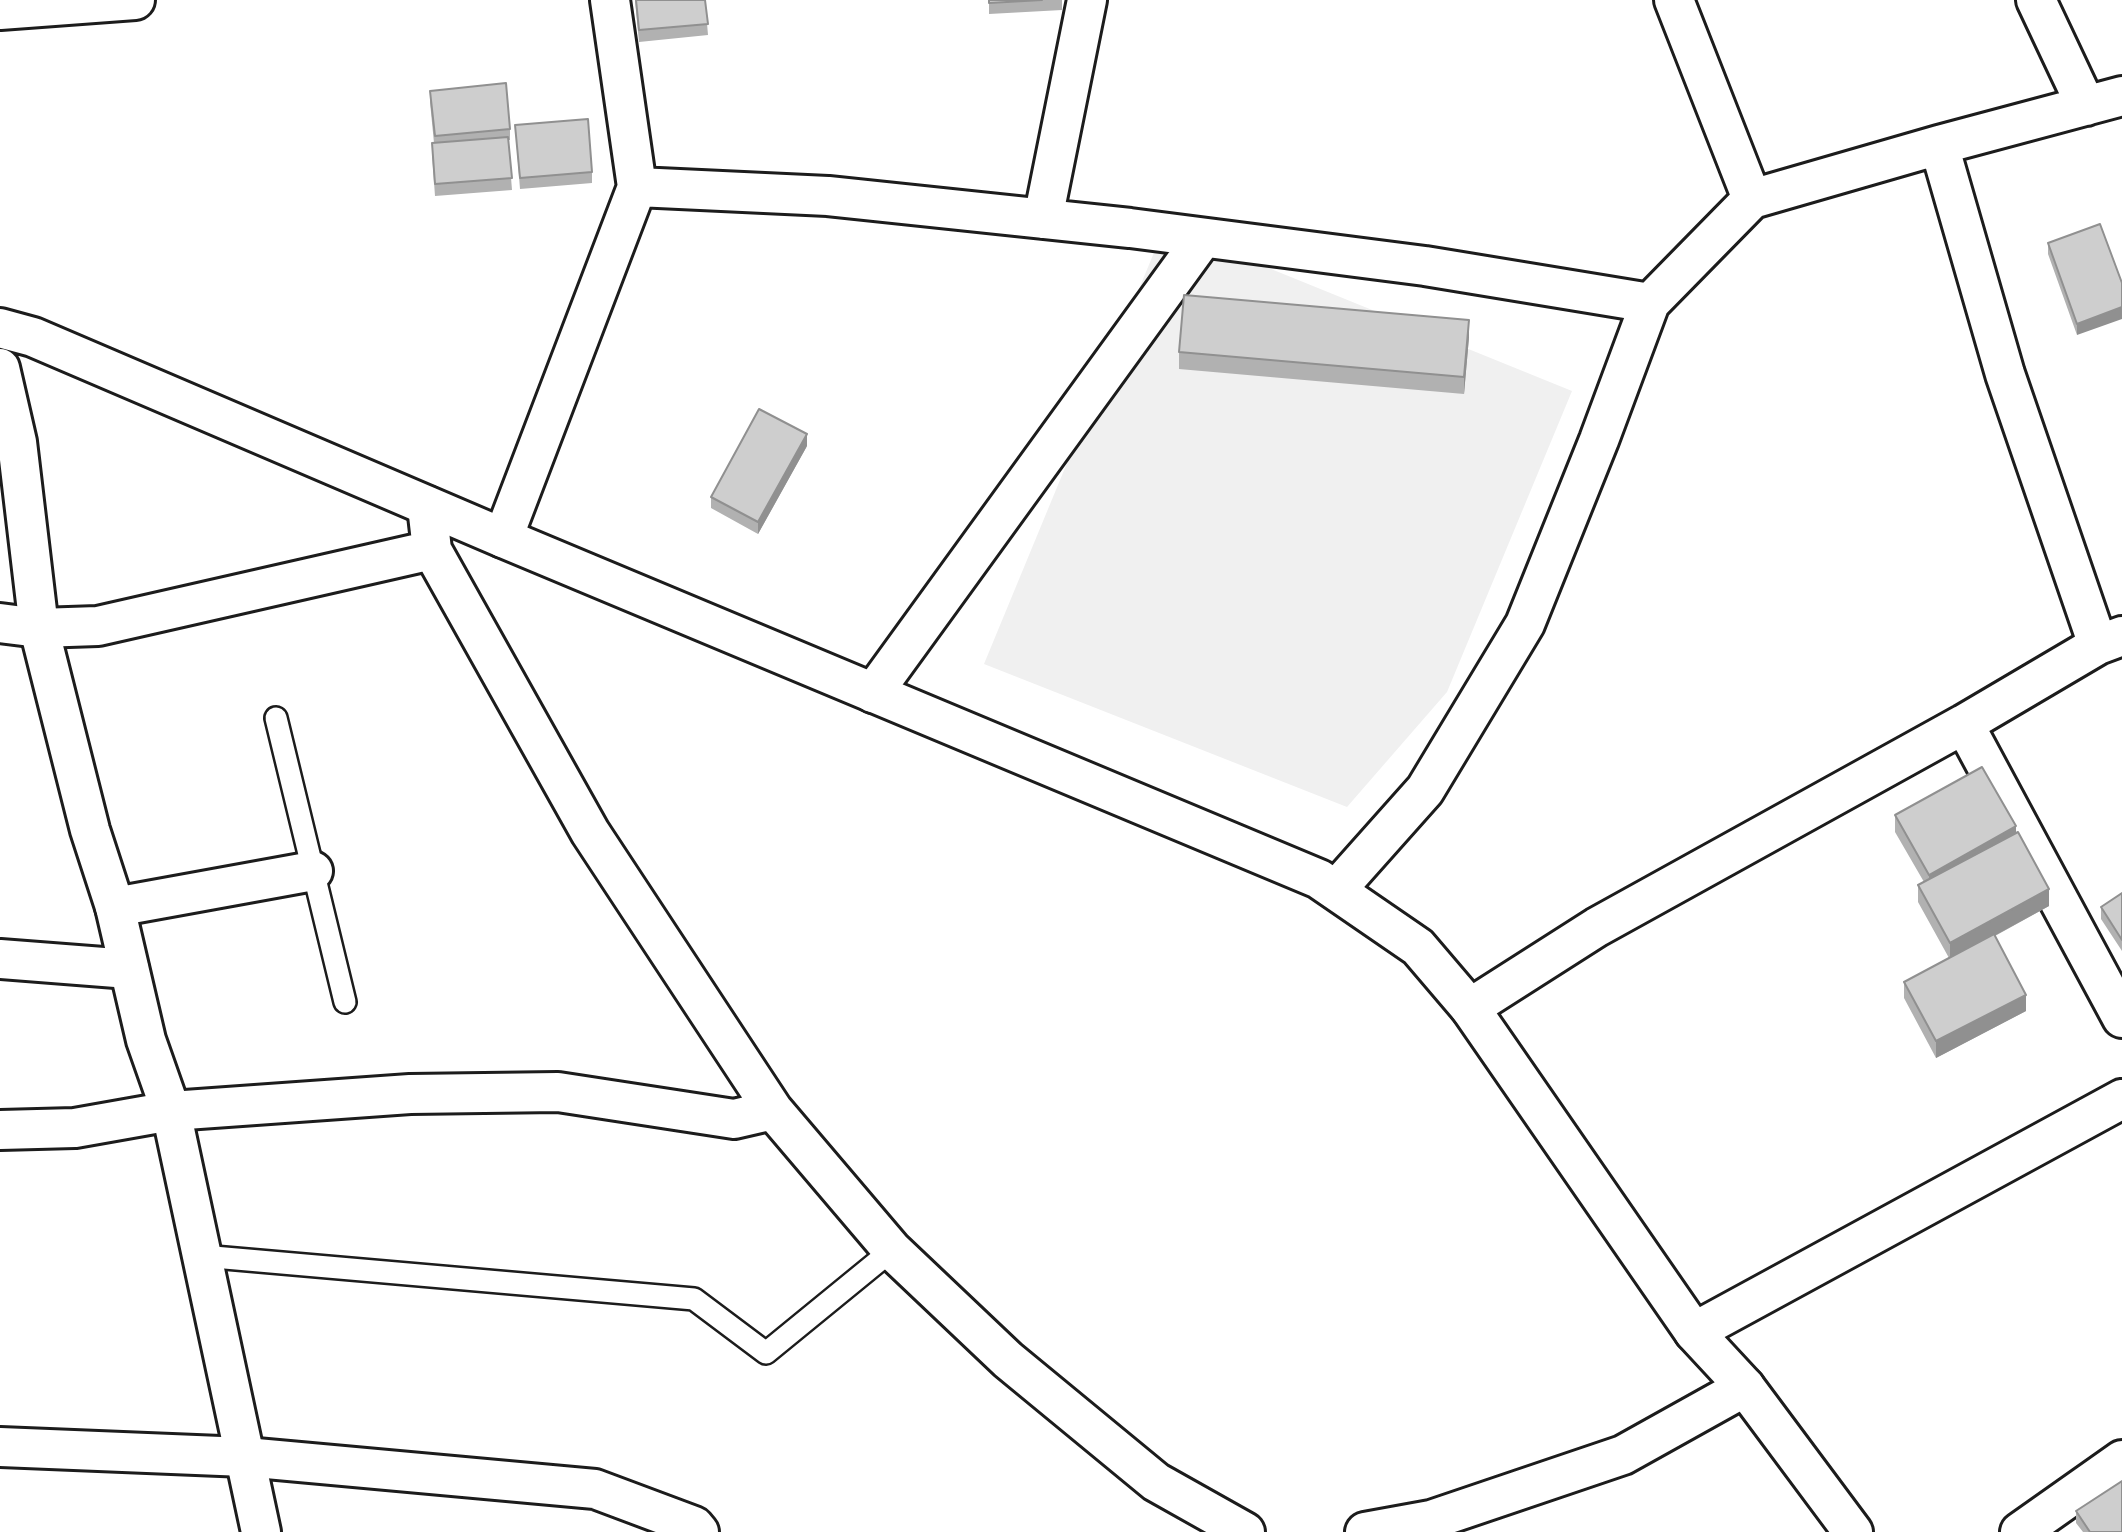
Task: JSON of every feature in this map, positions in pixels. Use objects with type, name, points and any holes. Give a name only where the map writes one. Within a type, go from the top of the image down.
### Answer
[{"type":"street","points":[[0,10],[135,0]]},
{"type":"street","points":[[503,538],[637,187],[610,0]]},
{"type":"street","points":[[1043,219],[1087,0]]},
{"type":"street","points":[[1674,0],[1752,199]]},
{"type":"street","points":[[1336,890],[1425,790],[1525,624],[1599,440],[1650,303],[1752,199],[1938,145],[2104,101],[2036,0]]},
{"type":"street","points":[[1470,1008],[1597,927],[2110,641],[2005,374],[1938,145]]},
{"type":"street","points":[[637,187],[828,196],[1043,219],[1426,266],[1650,303]]},
{"type":"street","points":[[873,693],[1203,238]]},
{"type":"street","points":[[0,328],[33,337],[427,506],[1319,879],[1336,890],[1418,947],[1470,1008],[1695,1332],[1745,1387],[1853,1532]]},
{"type":"street","points":[[0,368],[17,442],[39,628],[90,830],[115,907],[146,1040],[171,1111],[261,1532]]},
{"type":"street","points":[[427,506],[432,550],[590,832],[773,1110],[892,1250],[1007,1360],[1156,1482],[1245,1532]]},
{"type":"street","points":[[0,623],[39,628],[98,625],[432,550]]},
{"type":"street","points":[[0,646],[39,628]]},
{"type":"street","points":[[1965,724],[2122,1018]]},
{"type":"street","points":[[115,907],[313,871]]},
{"type":"street","points":[[0,959],[130,969]]},
{"type":"street","points":[[0,1130],[75,1128],[171,1111],[410,1094],[558,1092],[734,1119],[773,1110]]},
{"type":"street","points":[[1695,1332],[2122,1099]]},
{"type":"street","points":[[1365,1532],[1431,1520],[1623,1455],[1745,1387]]},
{"type":"street","points":[[0,1447],[245,1457],[595,1489],[694,1526],[699,1532]]},
{"type":"street","points":[[2020,1532],[2122,1460]]},
{"type":"street","points":[[1818,1485],[1842,1532]]},
{"type":"lane","points":[[275,718],[345,1002]]},
{"type":"lane","points":[[202,1255],[694,1299],[766,1353],[892,1250]]},
{"type":"shaded area","points":[[1165,226],[1572,391],[1447,692],[1347,807],[984,664]]},
{"type":"building","points":[[636,0],[705,0],[708,24],[639,30]]},
{"type":"building","points":[[989,0],[1042,0],[989,3]]},
{"type":"building","points":[[506,83],[510,129],[435,136],[430,91]]},
{"type":"building","points":[[588,119],[592,172],[520,178],[515,125]]},
{"type":"building","points":[[508,137],[512,178],[435,184],[432,143]]},
{"type":"building","points":[[2100,224],[2122,283],[2122,307],[2077,324],[2048,243]]},
{"type":"building","points":[[1184,295],[1469,320],[1464,377],[1179,352]]},
{"type":"building","points":[[759,409],[807,434],[758,522],[711,497]]},
{"type":"building","points":[[1982,767],[2016,826],[1929,875],[1895,815]]},
{"type":"building","points":[[2018,832],[2049,889],[1950,943],[1918,885]]},
{"type":"building","points":[[2122,893],[2122,940],[2101,907]]},
{"type":"building","points":[[1994,934],[2026,995],[1936,1041],[1904,982]]},
{"type":"building","points":[[2122,1481],[2122,1532],[2090,1532],[2076,1511]]}]
